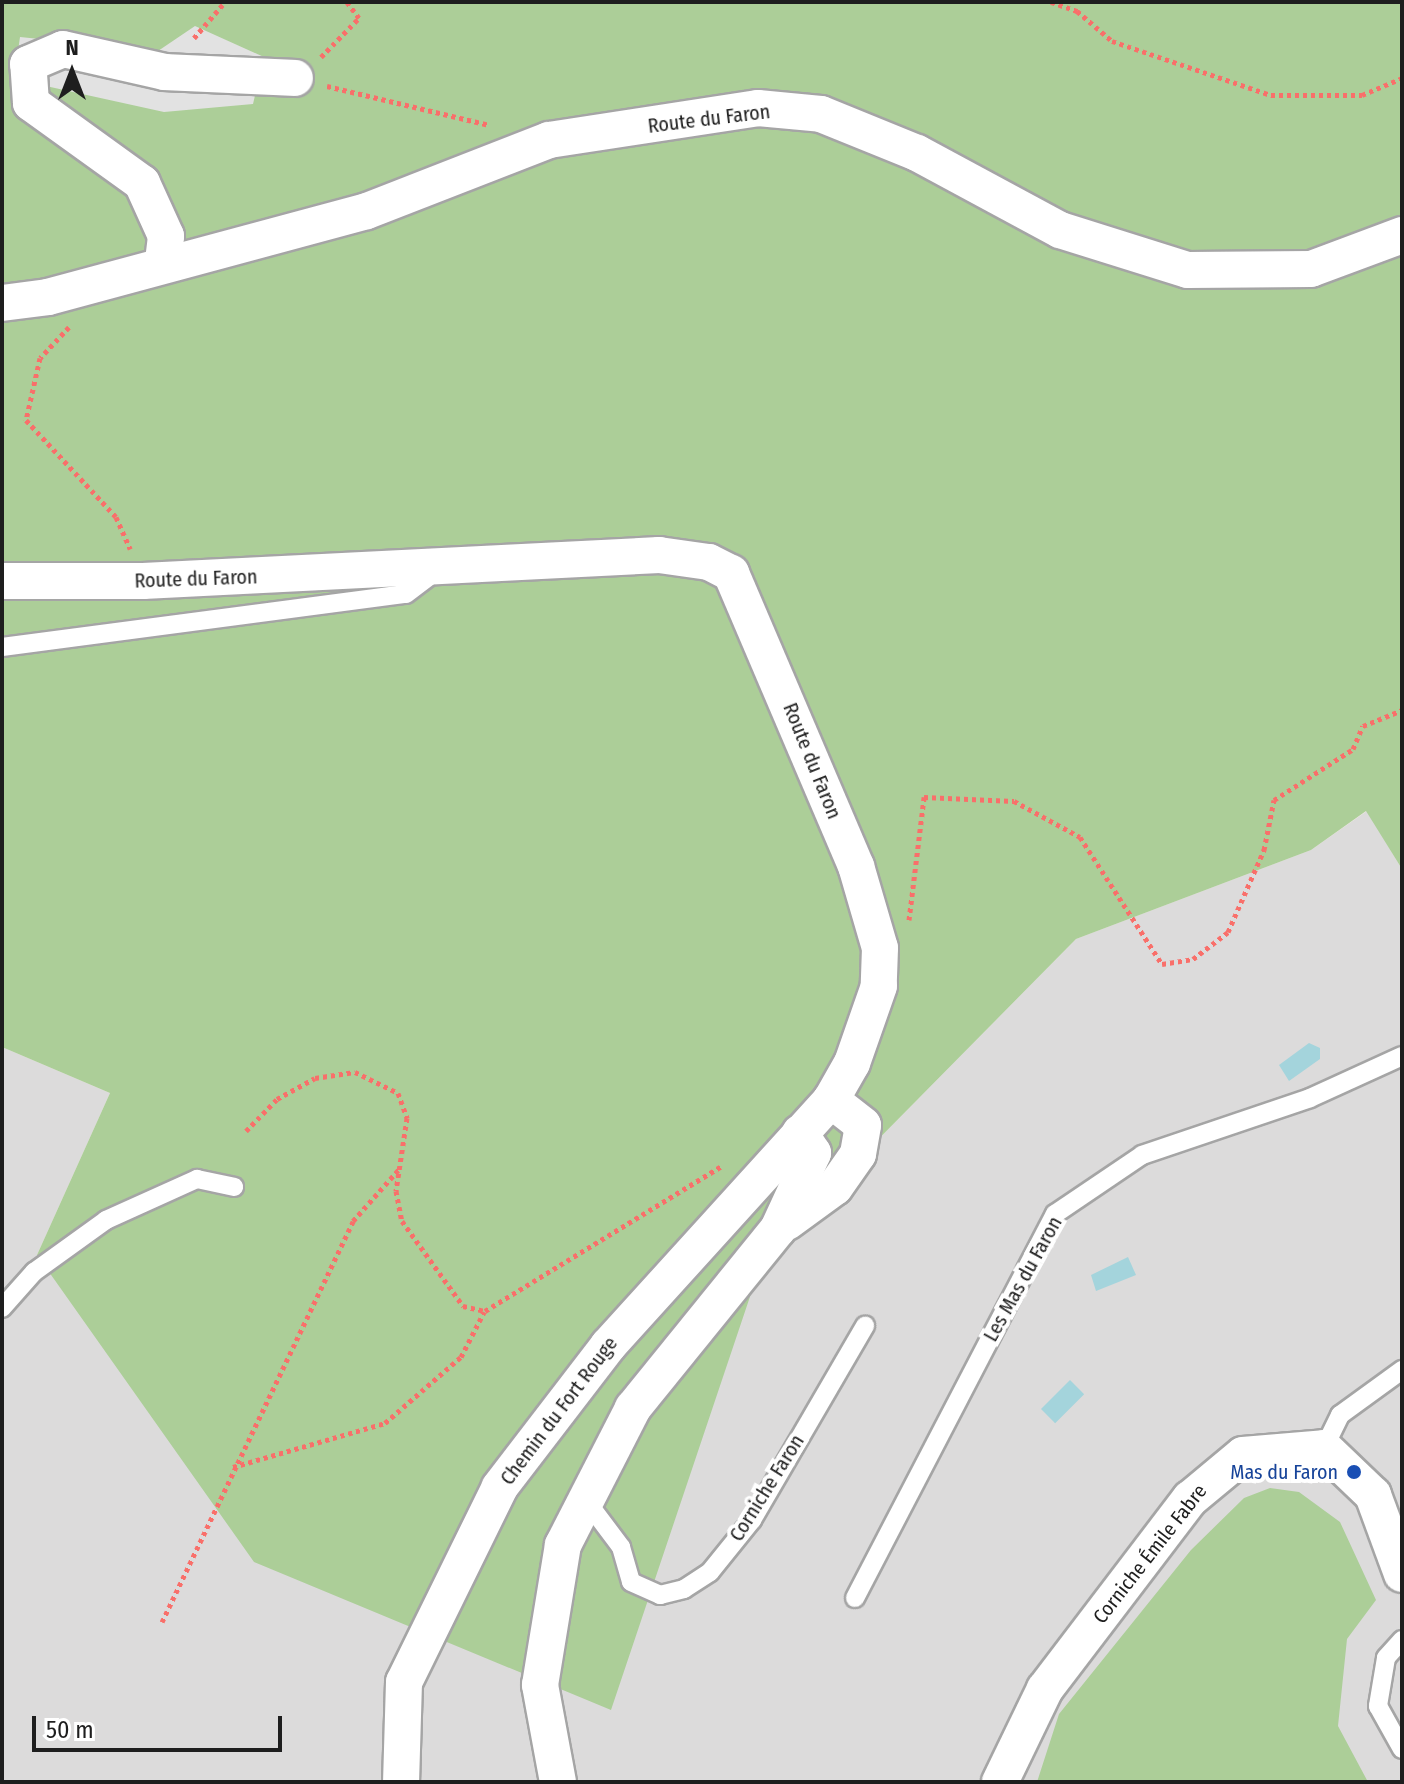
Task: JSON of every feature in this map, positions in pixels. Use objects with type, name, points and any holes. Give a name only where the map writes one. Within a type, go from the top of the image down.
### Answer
[{"type":"street","points":[[163,261],[166,236],[142,183],[31,103],[28,64],[63,49],[165,72],[295,78]]},
{"type":"street","name":"Route du Faron","points":[[2,303],[48,297],[163,261],[367,211],[549,140],[758,108],[821,114],[917,153],[1060,230],[1188,270],[1311,269],[1402,235]]},
{"type":"street","name":"Route du Faron","points":[[2,581],[143,581],[439,569],[659,555],[731,573],[856,866],[880,948],[868,1021],[831,1100]]},
{"type":"street","points":[[778,1229],[835,1187],[858,1154],[863,1125],[831,1100]]},
{"type":"street","name":"Chemin du Fort Rouge","points":[[401,1782],[404,1682],[500,1487],[608,1346],[764,1169],[831,1100]]},
{"type":"street","points":[[558,1782],[540,1685],[544,1622],[563,1545],[633,1408],[778,1229],[813,1153],[800,1133]]},
{"type":"street","points":[[1324,1448],[1373,1495],[1402,1574]]},
{"type":"street","name":"Corniche Émile Fabre","points":[[1000,1782],[1045,1689],[1190,1499],[1243,1455],[1324,1448]]},
{"type":"lane","points":[[2,647],[406,594],[439,569]]},
{"type":"lane","name":"Les Mas du Faron","points":[[855,1598],[1055,1214],[1142,1155],[1310,1098],[1402,1056]]},
{"type":"lane","points":[[2,1308],[34,1272],[106,1220],[197,1179],[234,1187]]},
{"type":"lane","name":"Corniche Faron","points":[[585,1499],[621,1547],[631,1582],[660,1595],[684,1589],[710,1572],[752,1520],[865,1326]]},
{"type":"lane","points":[[1324,1448],[1340,1415],[1402,1370]]},
{"type":"lane","points":[[1402,1640],[1386,1658],[1378,1706],[1402,1749]]},
{"type":"path","points":[[295,78],[359,18],[347,2]]},
{"type":"path","points":[[1051,2],[1077,11],[1112,41],[1271,95],[1362,95],[1402,78]]},
{"type":"path","points":[[295,78],[549,140]]},
{"type":"path","points":[[73,323],[40,358],[26,420],[116,517],[143,581]]},
{"type":"path","points":[[905,929],[924,797],[1014,801],[1080,837],[1162,964],[1193,959],[1228,932],[1264,850],[1274,800],[1314,781],[1353,749],[1363,726],[1402,710]]},
{"type":"path","points":[[246,1131],[277,1099],[315,1078],[355,1072],[398,1093],[407,1118],[400,1168],[402,1221],[463,1306],[485,1311]]},
{"type":"path","points":[[232,1468],[385,1423],[461,1357],[485,1311],[730,1161],[752,1158],[764,1169]]},
{"type":"path","points":[[162,1622],[232,1468],[353,1221],[400,1168]]},
{"type":"shaded area","points":[[195,26],[264,57],[253,104],[164,112],[14,79],[20,37],[158,51]]},
{"type":"shaded area","points":[[1367,811],[1402,869],[1402,1782],[2,1782],[2,1047],[110,1093],[37,1255],[764,1255],[1076,939],[1311,850]]},
{"type":"green space","points":[[2,2],[1402,2],[1402,869],[1366,811],[1311,850],[1076,939],[764,1255],[611,1710],[254,1562],[37,1255],[110,1093],[2,1047]]},
{"type":"green space","points":[[1270,1488],[1299,1492],[1340,1522],[1376,1600],[1347,1639],[1338,1726],[1368,1782],[1037,1782],[1059,1714],[1191,1550],[1244,1498]]},
{"type":"water","points":[[1309,1043],[1320,1048],[1320,1059],[1289,1081],[1279,1065]]},
{"type":"water","points":[[1128,1257],[1136,1275],[1096,1291],[1091,1275]]},
{"type":"water","points":[[1070,1380],[1084,1394],[1055,1423],[1041,1409]]},
{"type":"place","name":"Mas du Faron","points":[[1354,1472]]}]
